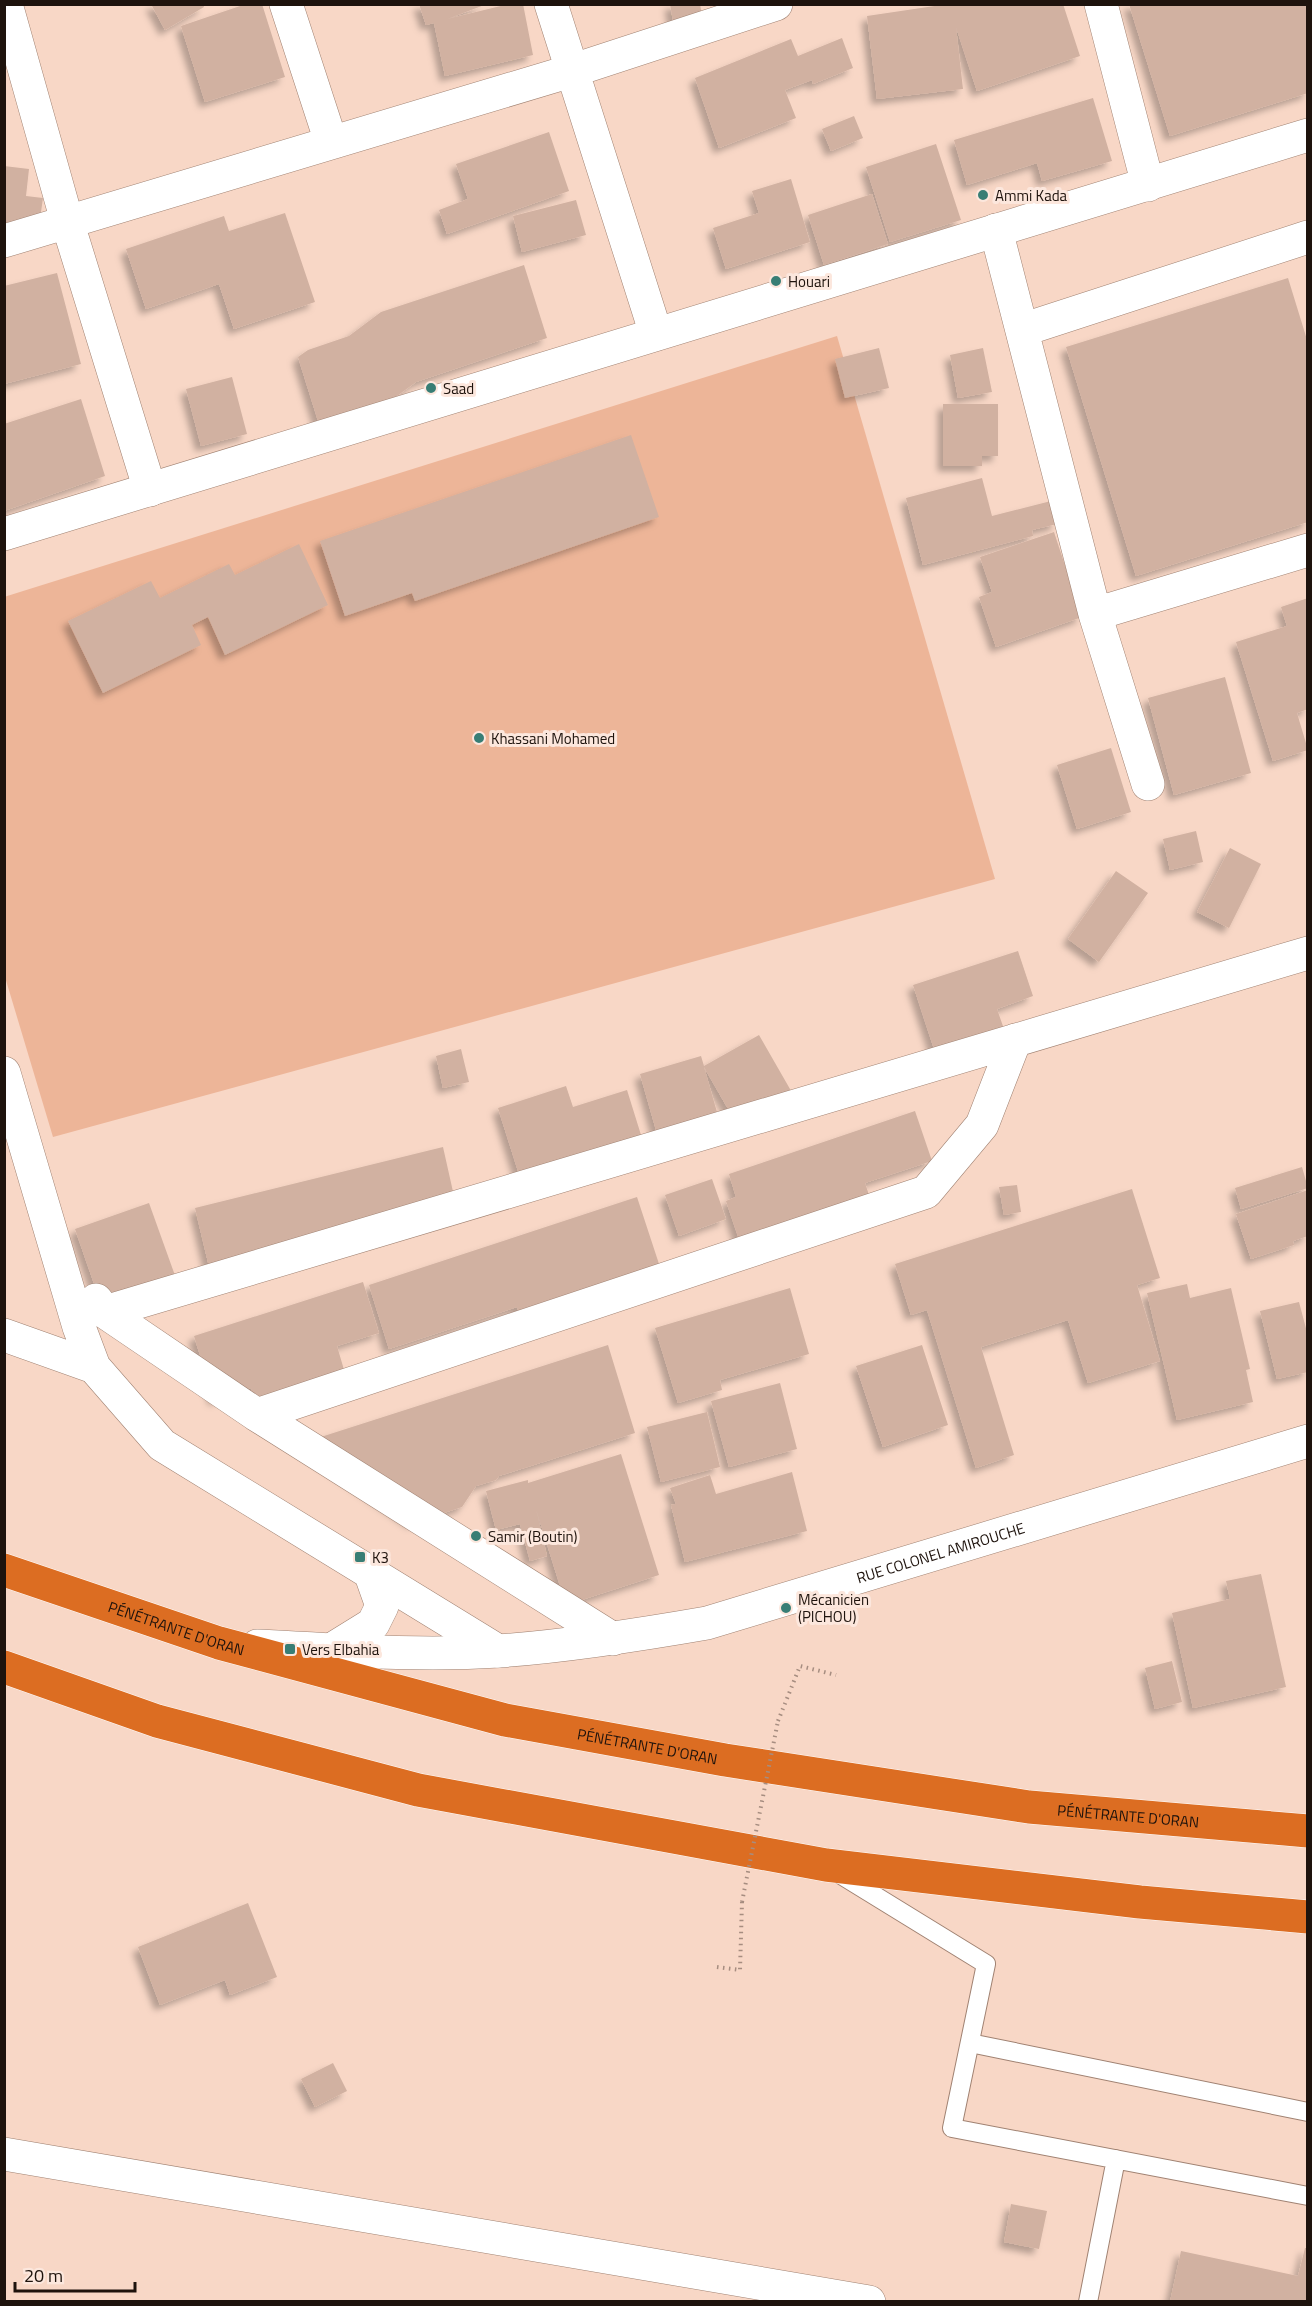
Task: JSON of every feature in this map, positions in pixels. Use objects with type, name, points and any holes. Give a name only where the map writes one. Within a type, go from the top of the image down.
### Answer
[{"type":"highway","name":"PÉNÉTRANTE D'ORAN","points":[[4,1569],[219,1643],[505,1720],[725,1760],[1029,1807],[1308,1831]]},
{"type":"highway","points":[[4,1668],[158,1721],[418,1790],[826,1865],[1140,1902],[1308,1917]]},
{"type":"street","points":[[6,4],[67,221],[150,490]]},
{"type":"street","points":[[286,4],[331,142]]},
{"type":"street","points":[[551,4],[656,334]]},
{"type":"street","points":[[4,241],[571,71],[776,4]]},
{"type":"street","points":[[1101,4],[1148,185]]},
{"type":"street","points":[[4,534],[1308,135]]},
{"type":"street","points":[[996,230],[1095,614],[1148,784]]},
{"type":"street","points":[[1022,330],[1308,237]]},
{"type":"street","points":[[1095,614],[1308,550]]},
{"type":"street","points":[[105,1312],[1308,953]]},
{"type":"street","points":[[257,1415],[926,1192],[982,1125],[1016,1040]]},
{"type":"street","points":[[4,1073],[79,1327],[94,1367],[162,1445],[498,1651]]},
{"type":"street","points":[[60,1257],[105,1312],[257,1415],[613,1639]]},
{"type":"street","points":[[4,1335],[94,1367]]},
{"type":"street","name":"RUE COLONEL AMIROUCHE","points":[[219,1643],[385,1653],[498,1651],[613,1639],[707,1623],[1308,1441]]},
{"type":"street","points":[[331,1650],[373,1624],[382,1606],[370,1572]]},
{"type":"street","points":[[4,2140],[174,2183]]},
{"type":"street","points":[[4,2154],[869,2301]]},
{"type":"lane","points":[[826,1865],[986,1964],[952,2128],[1308,2196]]},
{"type":"lane","points":[[970,2043],[1308,2112]]},
{"type":"lane","points":[[1088,2301],[1116,2159]]},
{"type":"path","points":[[717,1967],[740,1970],[742,1902],[778,1721],[800,1666],[836,1675]]},
{"type":"shaded area","name":"Khassani Mohamed","points":[[837,336],[995,879],[53,1137],[5,977],[4,597]]},
{"type":"building","points":[[151,4],[203,4],[204,7],[165,30]]},
{"type":"building","points":[[246,4],[262,4],[285,77],[205,102],[181,26]]},
{"type":"building","points":[[419,4],[487,4],[447,19],[509,4],[523,4],[533,55],[445,76],[434,23],[426,25]]},
{"type":"building","points":[[670,4],[700,4],[703,22],[674,27]]},
{"type":"building","points":[[948,4],[1063,4],[1080,56],[977,91],[956,27],[963,89],[877,99],[867,16]]},
{"type":"building","points":[[1129,4],[1308,4],[1308,93],[1170,136]]},
{"type":"building","points":[[842,38],[853,68],[813,84],[812,80],[785,90],[796,118],[719,148],[695,78],[791,39],[798,56]]},
{"type":"building","points":[[1093,98],[1112,161],[1042,181],[1037,163],[967,185],[954,140]]},
{"type":"building","points":[[854,116],[863,138],[831,151],[822,129]]},
{"type":"building","points":[[549,132],[569,191],[447,234],[439,210],[468,199],[456,164]]},
{"type":"building","points":[[936,144],[961,220],[890,242],[866,167]]},
{"type":"building","points":[[4,166],[29,169],[26,196],[43,198],[37,240],[4,236]]},
{"type":"building","points":[[791,179],[810,242],[726,269],[713,228],[759,213],[752,191]]},
{"type":"building","points":[[872,194],[888,244],[824,265],[808,215]]},
{"type":"building","points":[[576,200],[586,235],[522,252],[513,216]]},
{"type":"building","points":[[285,213],[315,302],[234,329],[219,284],[146,309],[126,249],[224,216],[229,231]]},
{"type":"building","points":[[524,265],[547,338],[416,382],[390,401],[319,424],[298,357],[308,350],[349,336],[381,312]]},
{"type":"building","points":[[57,273],[81,364],[4,384],[4,286]]},
{"type":"building","points":[[1288,278],[1308,343],[1308,522],[1136,576],[1066,347]]},
{"type":"building","points":[[879,348],[889,388],[845,398],[835,359]]},
{"type":"building","points":[[983,348],[992,392],[958,398],[950,355]]},
{"type":"building","points":[[232,377],[247,434],[201,446],[186,389]]},
{"type":"building","points":[[81,399],[105,476],[4,511],[4,424]]},
{"type":"building","points":[[943,404],[998,404],[998,456],[982,456],[982,466],[943,466]]},
{"type":"building","points":[[631,435],[659,517],[415,601],[412,593],[345,616],[320,541]]},
{"type":"building","points":[[982,478],[992,516],[1051,501],[1057,524],[1032,530],[1033,536],[923,565],[906,498]]},
{"type":"building","points":[[1054,532],[1082,617],[996,647],[979,597],[992,592],[980,557]]},
{"type":"building","points":[[299,544],[328,605],[225,655],[208,617],[192,625],[201,645],[103,693],[68,621],[151,581],[160,598],[229,564],[235,575]]},
{"type":"building","points":[[1308,598],[1308,709],[1297,713],[1308,750],[1273,761],[1236,642],[1287,626],[1281,607]]},
{"type":"building","points":[[1225,677],[1251,773],[1174,795],[1148,698]]},
{"type":"building","points":[[1111,748],[1131,812],[1077,829],[1057,765]]},
{"type":"building","points":[[1196,831],[1203,862],[1170,870],[1163,839]]},
{"type":"building","points":[[1230,848],[1261,864],[1229,928],[1197,912]]},
{"type":"building","points":[[1116,871],[1148,893],[1099,962],[1068,939]]},
{"type":"building","points":[[1018,951],[1033,996],[997,1009],[1005,1032],[936,1055],[913,985]]},
{"type":"building","points":[[759,1035],[794,1096],[739,1128],[704,1067],[721,1126],[660,1144],[640,1074],[701,1056],[704,1066]]},
{"type":"building","points":[[461,1049],[469,1082],[443,1088],[436,1056]]},
{"type":"building","points":[[566,1086],[573,1107],[627,1090],[646,1151],[524,1190],[498,1108]]},
{"type":"building","points":[[915,1111],[932,1161],[865,1183],[873,1207],[743,1251],[726,1201],[736,1197],[729,1174]]},
{"type":"building","points":[[443,1147],[458,1214],[211,1275],[195,1208]]},
{"type":"building","points":[[1302,1167],[1308,1188],[1241,1209],[1235,1188]]},
{"type":"building","points":[[712,1179],[726,1219],[679,1236],[665,1195]]},
{"type":"building","points":[[1017,1185],[1021,1212],[1004,1215],[999,1187]]},
{"type":"building","points":[[1132,1189],[1160,1278],[1137,1285],[1160,1361],[1088,1383],[1068,1320],[981,1347],[1014,1455],[976,1468],[927,1310],[911,1315],[895,1264]]},
{"type":"building","points":[[1308,1190],[1308,1236],[1293,1241],[1294,1245],[1251,1259],[1236,1214]]},
{"type":"building","points":[[637,1197],[660,1267],[524,1329],[517,1307],[389,1349],[369,1285]]},
{"type":"building","points":[[149,1203],[182,1295],[107,1321],[75,1229]]},
{"type":"building","points":[[363,1282],[379,1333],[337,1346],[347,1380],[258,1408],[251,1388],[214,1400],[194,1336]]},
{"type":"building","points":[[1187,1284],[1190,1298],[1231,1288],[1250,1369],[1246,1370],[1253,1402],[1177,1420],[1147,1293]]},
{"type":"building","points":[[790,1288],[809,1354],[720,1380],[722,1390],[678,1403],[655,1328]]},
{"type":"building","points":[[1299,1302],[1308,1336],[1308,1372],[1277,1379],[1260,1311]]},
{"type":"building","points":[[608,1345],[635,1433],[499,1476],[496,1480],[476,1486],[462,1507],[413,1523],[299,1444]]},
{"type":"building","points":[[922,1345],[948,1425],[883,1447],[856,1366]]},
{"type":"building","points":[[780,1383],[797,1449],[729,1467],[711,1401]]},
{"type":"building","points":[[707,1412],[720,1467],[661,1482],[647,1427]]},
{"type":"building","points":[[621,1454],[659,1575],[566,1605],[536,1509],[547,1556],[530,1561],[520,1524],[496,1530],[486,1491],[528,1480],[528,1483]]},
{"type":"building","points":[[792,1472],[807,1531],[685,1562],[671,1505],[676,1504],[670,1488],[710,1475],[716,1494]]},
{"type":"building","points":[[1261,1574],[1286,1687],[1193,1708],[1172,1613],[1230,1599],[1226,1581]]},
{"type":"building","points":[[1172,1661],[1182,1702],[1155,1709],[1145,1668]]},
{"type":"building","points":[[248,1903],[277,1977],[230,1995],[225,1980],[160,2005],[138,1947]]},
{"type":"building","points":[[333,2063],[347,2091],[315,2107],[301,2079]]},
{"type":"building","points":[[1011,2204],[1047,2211],[1039,2249],[1004,2242]]},
{"type":"building","points":[[1305,2248],[1308,2248],[1308,2302],[1170,2302],[1181,2251],[1298,2276]]},
{"type":"place","name":"Ammi Kada","points":[[983,195]]},
{"type":"place","name":"Houari","points":[[776,281]]},
{"type":"place","name":"Saad","points":[[431,388]]},
{"type":"place","name":"Khassani Mohamed","points":[[479,738]]},
{"type":"place","name":"Samir (Boutin)","points":[[476,1536]]},
{"type":"place","name":"K3","points":[[360,1557]]},
{"type":"place","name":"Mécanicien (PICHOU)","points":[[786,1608]]},
{"type":"place","name":"Vers Elbahia","points":[[290,1649]]}]
